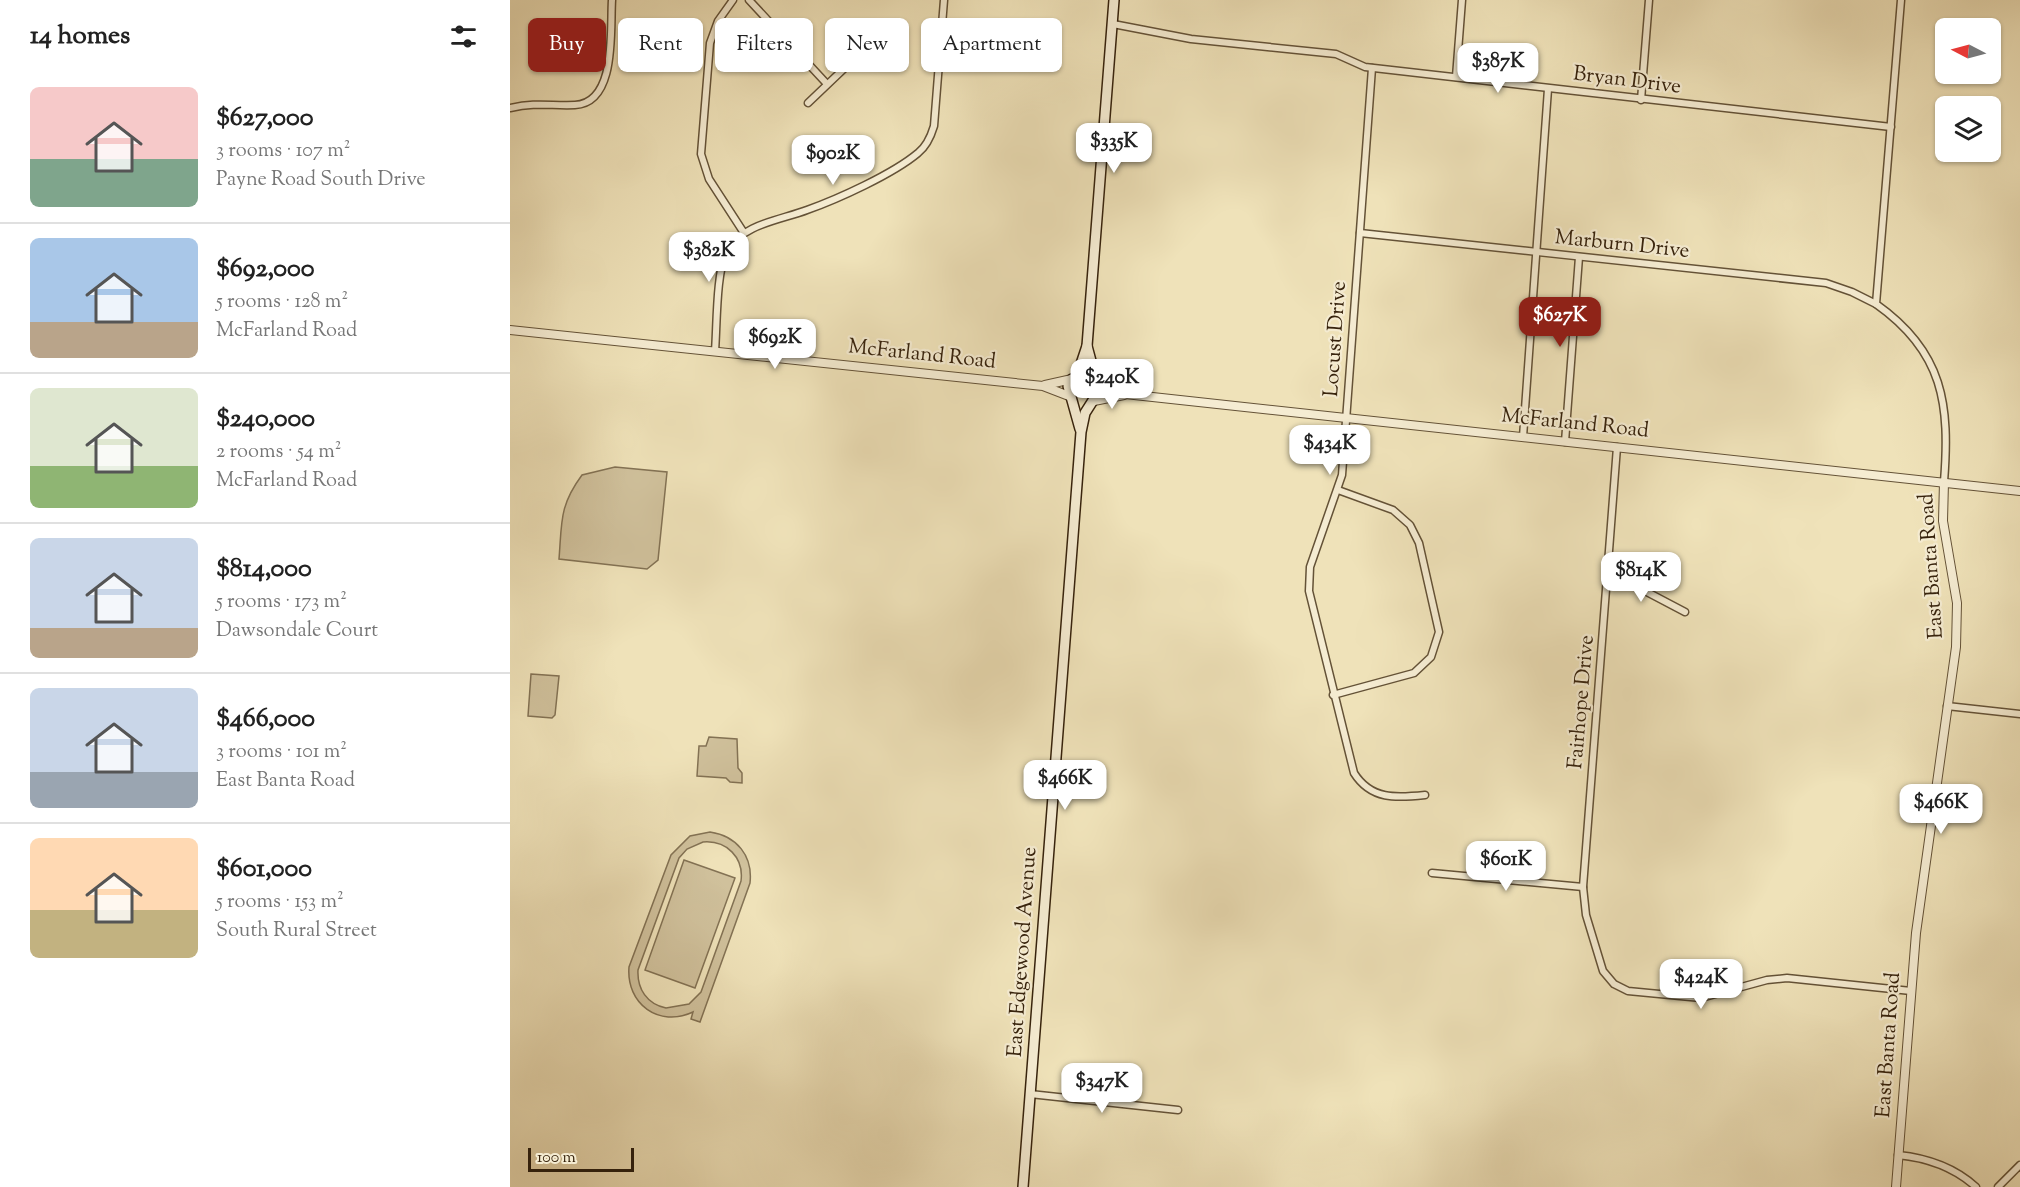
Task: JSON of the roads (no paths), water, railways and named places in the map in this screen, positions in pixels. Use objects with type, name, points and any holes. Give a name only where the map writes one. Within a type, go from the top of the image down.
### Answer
[{"type":"main road","name":"East Edgewood Avenue","points":[[1081,432],[1068,386],[1074,378],[1087,346],[1114,0]]},
{"type":"main road","name":"East Edgewood Avenue","points":[[1023,1187],[1081,432],[1099,391],[1087,346]]},
{"type":"main road","points":[[1074,378],[1086,375],[1096,381]]},
{"type":"main road","points":[[1071,398],[1083,405],[1093,402]]},
{"type":"street","points":[[510,108],[538,103],[580,104],[597,95],[606,77],[612,0]]},
{"type":"street","points":[[733,0],[718,21],[710,44],[701,154],[709,179],[744,233]]},
{"type":"street","points":[[749,0],[827,84]]},
{"type":"street","points":[[715,351],[722,264],[729,247],[744,233],[810,209],[881,175],[919,153],[930,138],[934,126],[944,0]]},
{"type":"street","points":[[1456,77],[1462,0]]},
{"type":"street","points":[[1641,100],[1649,0]]},
{"type":"street","points":[[1876,304],[1901,0]]},
{"type":"street","name":"Bryan Drive","points":[[1113,24],[1191,39],[1336,54],[1372,68],[1891,127]]},
{"type":"street","name":"Locust Drive","points":[[1372,68],[1342,475],[1310,567],[1310,604],[1351,767],[1360,782],[1385,797],[1425,795]]},
{"type":"street","points":[[808,103],[840,72]]},
{"type":"street","points":[[1523,437],[1548,89]]},
{"type":"street","name":"Marburn Drive","points":[[1360,233],[1826,284],[1852,291],[1876,304]]},
{"type":"street","points":[[1565,442],[1579,257]]},
{"type":"street","name":"East Banta Road","points":[[1876,304],[1917,343],[1938,381],[1947,426],[1943,521],[1957,614],[1956,647],[1926,846],[1911,991],[1896,1187]]},
{"type":"street","name":"McFarland Road","points":[[510,330],[1043,386],[1071,398]]},
{"type":"street","name":"McFarland Road","points":[[1043,386],[1074,378]]},
{"type":"street","name":"McFarland Road","points":[[1096,381],[1125,394],[2020,491]]},
{"type":"street","name":"McFarland Road","points":[[1093,402],[1125,394]]},
{"type":"street","name":"Fairhope Drive","points":[[1617,447],[1583,887],[1586,915],[1603,971],[1614,984],[1628,991],[1698,999],[1718,996],[1767,980],[1787,978],[1911,991]]},
{"type":"street","points":[[1333,695],[1414,673],[1431,657],[1439,632],[1419,543],[1410,525],[1393,510],[1338,490]]},
{"type":"street","points":[[1609,572],[1685,612]]},
{"type":"street","points":[[1947,705],[2020,714]]},
{"type":"street","points":[[1432,873],[1583,887]]},
{"type":"street","points":[[1030,1094],[1178,1110]]},
{"type":"street","points":[[1898,1155],[1920,1158],[1942,1165],[1976,1187]]},
{"type":"street","points":[[1998,1187],[2020,1166]]}]
